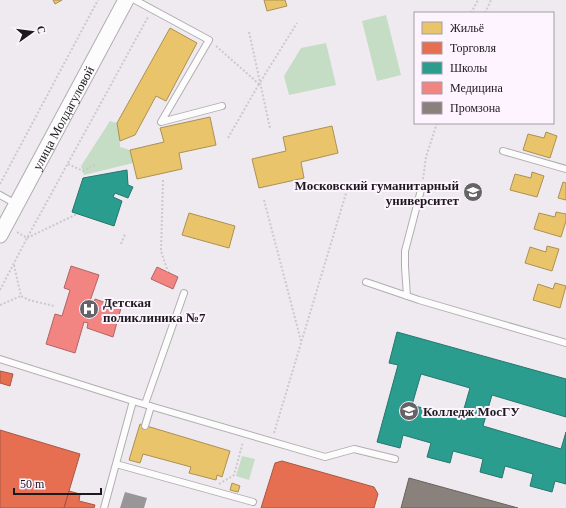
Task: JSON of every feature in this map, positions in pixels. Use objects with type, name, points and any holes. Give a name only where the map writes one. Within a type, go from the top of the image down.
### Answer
[{"type":"street","name":"улица Молдагуловой","points":[[0,235],[126,2]]},
{"type":"lane","points":[[126,2],[152,9],[209,40],[161,122],[222,106]]},
{"type":"lane","points":[[503,151],[566,169]]},
{"type":"lane","points":[[408,296],[405,251],[422,186]]},
{"type":"lane","points":[[0,195],[16,204]]},
{"type":"lane","points":[[366,282],[566,343]]},
{"type":"lane","points":[[145,426],[148,405],[184,293]]},
{"type":"lane","points":[[0,359],[133,401],[325,456],[354,449],[396,459]]},
{"type":"lane","points":[[104,508],[133,401]]},
{"type":"lane","points":[[116,464],[252,502]]},
{"type":"path","points":[[0,184],[98,0]]},
{"type":"path","points":[[472,12],[478,0]]},
{"type":"path","points":[[486,12],[492,0]]},
{"type":"path","points":[[0,290],[152,9]]},
{"type":"path","points":[[228,138],[297,22]]},
{"type":"path","points":[[249,32],[259,84],[270,128]]},
{"type":"path","points":[[209,40],[259,84]]},
{"type":"path","points":[[422,186],[426,157],[437,124]]},
{"type":"path","points":[[68,164],[83,171],[96,164]]},
{"type":"path","points":[[163,180],[161,251],[168,272]]},
{"type":"path","points":[[272,441],[350,180]]},
{"type":"path","points":[[264,200],[301,343]]},
{"type":"path","points":[[27,238],[77,214]]},
{"type":"path","points":[[121,244],[125,234]]},
{"type":"path","points":[[14,263],[21,296]]},
{"type":"path","points":[[0,305],[21,296],[29,300],[54,306]]},
{"type":"path","points":[[208,489],[234,475],[246,434]]},
{"type":"green space","points":[[386,15],[401,75],[377,81],[362,21]]},
{"type":"green space","points":[[326,43],[336,85],[289,95],[284,76],[301,48]]},
{"type":"green space","points":[[110,121],[117,123],[120,147],[130,150],[133,163],[84,175],[81,166]]},
{"type":"green space","points":[[242,456],[255,459],[249,480],[236,476]]},
{"type":"building: Жильё","points":[[53,0],[62,0],[55,4]]},
{"type":"building: Жильё","points":[[264,0],[285,0],[287,6],[267,11]]},
{"type":"building: Жильё","points":[[170,28],[197,43],[166,101],[156,96],[135,135],[120,141],[117,123]]},
{"type":"building: Жильё","points":[[210,117],[216,145],[179,153],[182,169],[137,179],[130,150],[164,142],[160,128]]},
{"type":"building: Жильё","points":[[332,126],[338,153],[301,162],[304,178],[259,188],[252,159],[286,151],[283,137]]},
{"type":"building: Жильё","points":[[546,132],[557,136],[550,158],[523,150],[528,134],[544,138]]},
{"type":"building: Жильё","points":[[532,172],[544,176],[537,197],[510,190],[515,174],[531,178]]},
{"type":"building: Жильё","points":[[563,182],[566,183],[566,200],[558,198]]},
{"type":"building: Жильё","points":[[556,212],[566,214],[566,221],[561,237],[534,229],[539,213],[555,217]]},
{"type":"building: Жильё","points":[[189,213],[235,226],[229,248],[182,235]]},
{"type":"building: Жильё","points":[[547,246],[559,249],[552,271],[525,263],[530,247],[546,252]]},
{"type":"building: Жильё","points":[[555,283],[566,286],[560,308],[533,300],[538,284],[553,289]]},
{"type":"building: Жильё","points":[[140,424],[230,451],[222,477],[217,475],[216,480],[189,473],[191,467],[143,454],[140,463],[129,460]]},
{"type":"building: Жильё","points":[[232,483],[240,486],[238,492],[230,490]]},
{"type":"building: Торговля","points":[[0,371],[13,374],[10,386],[0,383]]},
{"type":"building: Торговля","points":[[0,430],[80,454],[64,508],[0,508]]},
{"type":"building: Торговля","points":[[282,461],[374,487],[378,494],[374,508],[261,508],[275,463]]},
{"type":"building: Торговля","points":[[69,491],[80,494],[79,501],[95,505],[94,508],[64,508]]},
{"type":"building: Школы","points":[[127,170],[128,185],[133,187],[128,198],[115,193],[113,197],[122,201],[114,226],[72,212],[83,178]]},
{"type":"building: Школы","name":"Колледж МосГУ","points":[[397,332],[566,379],[566,417],[492,395],[483,426],[561,449],[566,432],[566,484],[555,481],[552,492],[530,486],[533,474],[505,466],[502,478],[480,472],[483,459],[453,451],[450,463],[427,457],[431,443],[403,435],[400,448],[377,442],[398,365],[389,363]],"holes":[[[421,374],[470,388],[461,419],[412,405]]]},
{"type":"building: Медицина","points":[[71,266],[99,275],[89,304],[93,305],[95,299],[121,308],[113,337],[87,328],[88,323],[84,322],[75,353],[46,344],[55,314],[62,316],[70,290],[64,288]]},
{"type":"building: Медицина","points":[[157,267],[178,277],[173,289],[151,279]]},
{"type":"building: Промзона","points":[[409,478],[518,508],[401,508]]},
{"type":"building: Прочее","points":[[125,492],[147,498],[144,508],[120,508]]},
{"type":"place","name":"Московский гуманитарный университет","points":[[473,192]]},
{"type":"place","name":"Детская поликлиника №7","points":[[89,309]]},
{"type":"place","name":"Колледж МосГУ","points":[[409,411]]}]
